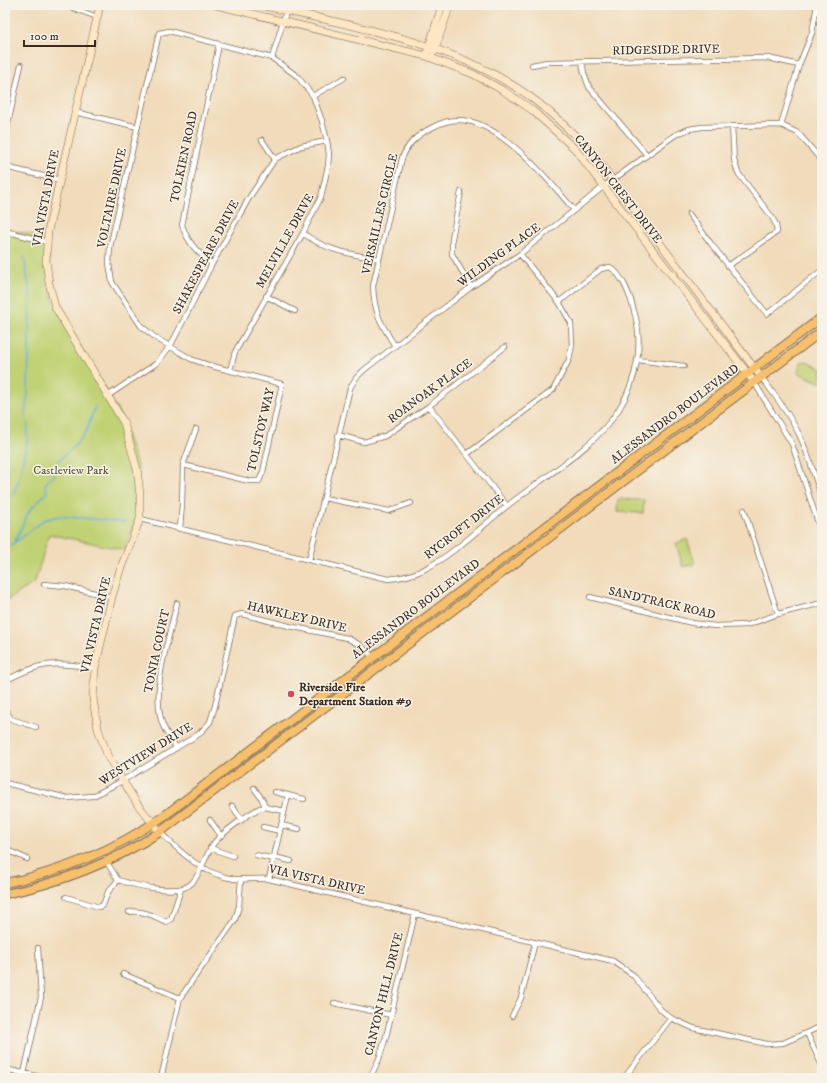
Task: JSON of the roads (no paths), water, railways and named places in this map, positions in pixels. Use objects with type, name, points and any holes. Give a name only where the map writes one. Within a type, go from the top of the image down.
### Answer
[{"type":"main road","name":"VIA VISTA DRIVE","points":[[100,5],[60,180],[47,242],[46,261],[49,283],[55,306],[124,422],[138,469],[140,519],[120,570],[112,597],[95,668],[93,699],[98,729],[108,757],[122,781],[152,824],[160,832]]},
{"type":"main road","name":"CANYON CREST DRIVE","points":[[216,5],[428,57],[473,74],[504,91],[532,110],[575,149],[754,382]]},
{"type":"main road","name":"CANYON CREST DRIVE","points":[[260,5],[287,8],[432,47],[503,79],[538,103],[584,144],[613,180],[761,377]]},
{"type":"main road","points":[[432,47],[442,5]]},
{"type":"main road","points":[[428,57],[450,5]]},
{"type":"main road","name":"ALESSANDRO BOULEVARD","points":[[5,883],[38,875],[77,862],[118,844],[152,824],[204,787],[373,657],[756,369],[822,317]]},
{"type":"main road","name":"ALESSANDRO BOULEVARD","points":[[5,894],[59,880],[106,861],[160,832],[822,330]]},
{"type":"street","points":[[65,5],[97,17]]},
{"type":"street","points":[[781,125],[799,65],[812,33],[817,5]]},
{"type":"street","points":[[272,58],[287,8]]},
{"type":"street","name":"MELVILLE DRIVE","points":[[159,33],[169,31],[272,58],[297,76],[313,96],[327,141],[329,154],[321,197],[235,352],[230,370]]},
{"type":"street","name":"VOLTAIRE DRIVE","points":[[159,33],[110,247],[109,263],[112,282],[141,326],[156,338],[171,345],[191,358],[208,365],[282,384]]},
{"type":"street","name":"TOLKIEN ROAD","points":[[212,264],[195,251],[187,240],[182,225],[182,214],[219,44]]},
{"type":"street","name":"RIDGESIDE DRIVE","points":[[532,65],[547,62],[768,58],[799,65]]},
{"type":"street","points":[[582,62],[589,87],[647,155]]},
{"type":"street","points":[[5,137],[21,65]]},
{"type":"street","points":[[313,96],[344,78]]},
{"type":"street","points":[[75,112],[138,127]]},
{"type":"street","name":"VERSAILLES CIRCLE","points":[[395,346],[378,318],[374,301],[373,286],[402,158],[409,143],[419,134],[445,122],[454,120],[469,121],[492,131],[527,158],[555,187],[574,210]]},
{"type":"street","name":"WILDING PLACE","points":[[309,560],[350,388],[356,378],[395,346],[471,287],[520,254],[603,187],[675,135],[689,129],[781,125],[798,133],[822,161]]},
{"type":"street","points":[[728,266],[777,232],[776,225],[772,217],[738,173],[734,160],[732,126]]},
{"type":"street","points":[[262,140],[275,159]]},
{"type":"street","name":"SHAKESPEARE DRIVE","points":[[109,396],[157,363],[171,345],[212,264],[249,198],[275,159],[301,146],[327,141]]},
{"type":"street","points":[[5,167],[60,180]]},
{"type":"street","points":[[461,192],[452,238],[452,254],[471,287]]},
{"type":"street","points":[[689,214],[728,266],[768,314],[822,270]]},
{"type":"street","points":[[5,232],[47,242]]},
{"type":"street","points":[[302,233],[315,242],[336,251],[379,259]]},
{"type":"street","points":[[466,454],[553,390],[569,360],[572,345],[571,323],[559,302],[520,254]]},
{"type":"street","name":"RYCROFT DRIVE","points":[[140,519],[388,579],[405,577],[422,571],[438,561],[603,430],[626,397],[638,360],[638,331],[632,303],[616,270],[610,267],[601,269],[559,302]]},
{"type":"street","points":[[266,296],[295,311]]},
{"type":"street","name":"ROANOAK PLACE","points":[[338,435],[364,442],[385,436],[429,406],[505,347]]},
{"type":"street","points":[[638,360],[684,366]]},
{"type":"street","points":[[761,377],[787,413],[799,435],[810,459],[822,499]]},
{"type":"street","points":[[754,382],[792,444],[822,535]]},
{"type":"street","name":"TOLSTOY WAY","points":[[183,465],[249,481],[259,481],[263,472],[282,384]]},
{"type":"street","points":[[429,406],[507,506]]},
{"type":"street","points":[[180,529],[183,465],[196,429]]},
{"type":"street","points":[[324,498],[389,511],[411,503]]},
{"type":"street","points":[[744,510],[778,614]]},
{"type":"street","points":[[44,584],[112,597]]},
{"type":"street","name":"SANDTRACK ROAD","points":[[590,597],[692,623],[715,626],[747,625],[778,614],[822,603]]},
{"type":"street","name":"TONIA COURT","points":[[176,747],[162,725],[157,704],[159,684],[177,603]]},
{"type":"street","name":"HAWKLEY DRIVE","points":[[235,616],[242,614],[289,626],[347,638],[360,645],[373,657]]},
{"type":"street","name":"WESTVIEW DRIVE","points":[[5,783],[67,798],[79,798],[104,792],[199,734],[210,722],[235,616]]},
{"type":"street","points":[[5,681],[40,665],[61,663],[95,668]]},
{"type":"street","points":[[5,709],[11,719],[36,727]]},
{"type":"street","points":[[254,788],[262,799],[265,807]]},
{"type":"street","points":[[275,792],[304,799]]},
{"type":"street","points":[[269,880],[288,795]]},
{"type":"street","points":[[232,806],[242,820]]},
{"type":"street","points":[[106,861],[114,877],[118,880],[145,887],[181,889],[192,884],[210,848],[221,836],[242,820],[257,810],[265,807],[284,811]]},
{"type":"street","points":[[210,820],[221,836]]},
{"type":"street","points":[[281,825],[299,829]]},
{"type":"street","points":[[263,827],[280,831]]},
{"type":"street","name":"VIA VISTA DRIVE","points":[[160,832],[188,858],[217,875],[241,879],[269,880],[601,958],[624,967],[671,1018],[694,1028],[767,1044],[783,1043],[822,1026]]},
{"type":"street","points":[[210,848],[232,856]]},
{"type":"street","points":[[5,849],[27,859]]},
{"type":"street","points":[[256,855],[291,861]]},
{"type":"street","points":[[161,1078],[180,998],[235,920],[239,906],[241,879]]},
{"type":"street","points":[[66,897],[98,906],[103,905],[108,892],[118,880]]},
{"type":"street","points":[[129,912],[137,911],[152,914],[166,922],[171,919],[181,889]]},
{"type":"street","name":"CANYON HILL DRIVE","points":[[370,1078],[379,1059],[415,914]]},
{"type":"street","points":[[512,1016],[521,998],[535,942]]},
{"type":"street","points":[[24,1076],[41,997],[38,948]]},
{"type":"street","points":[[123,974],[180,998]]},
{"type":"street","points":[[334,1003],[391,1014]]},
{"type":"street","points":[[624,1078],[671,1018]]},
{"type":"street","points":[[807,1033],[822,1066]]},
{"type":"street","points":[[5,1069],[24,1076],[45,1078]]},
{"type":"waterway","points":[[5,501],[14,492],[19,480],[27,441],[28,424],[25,414],[28,393],[30,294],[24,257]]},
{"type":"waterway","points":[[14,543],[29,511],[47,492],[45,484],[54,476],[57,462],[76,445],[87,430],[95,406]]},
{"type":"waterway","points":[[5,550],[44,520],[59,516],[126,522]]},
{"type":"place","name":"Riverside Fire Department Station #9","points":[[291,694]]},
{"type":"park label","name":"Castleview Park","points":[[71,470]]}]
